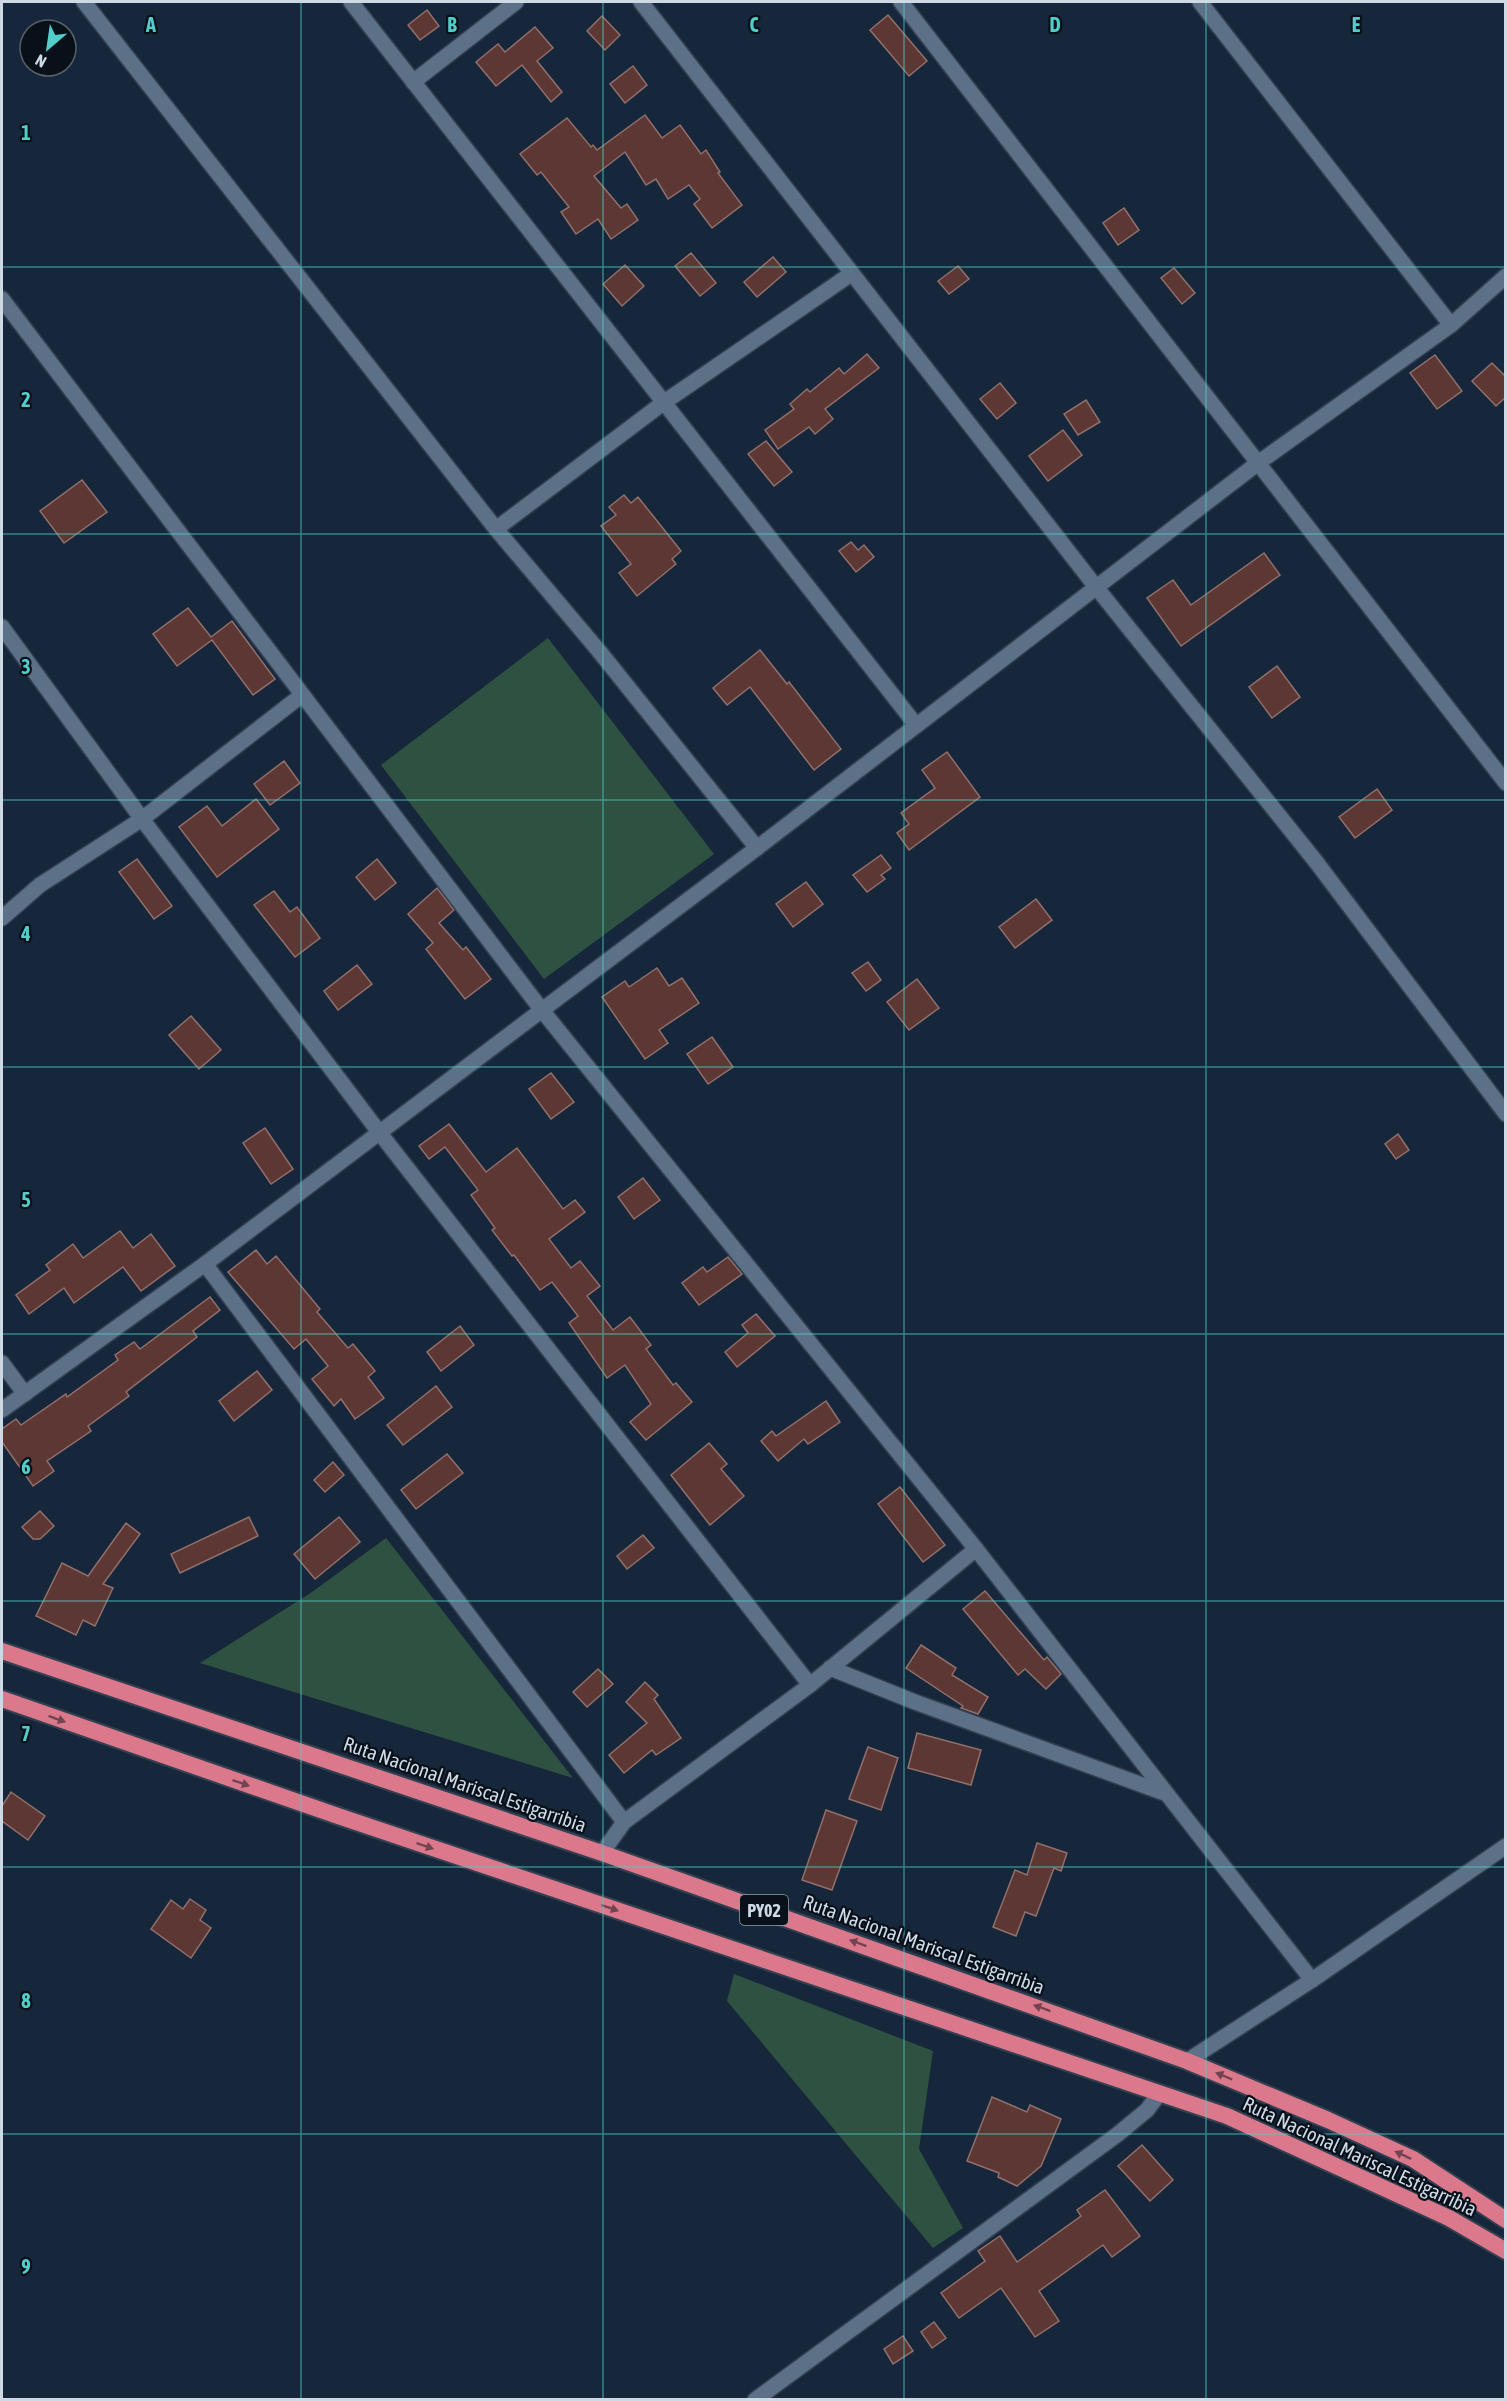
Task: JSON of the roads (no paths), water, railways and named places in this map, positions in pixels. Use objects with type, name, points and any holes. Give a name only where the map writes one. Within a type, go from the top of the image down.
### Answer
[{"type":"highway","name":"Ruta Nacional Mariscal Estigarribia","points":[[2,1651],[602,1852],[1187,2061],[1328,2120],[1413,2159],[1506,2220]]},
{"type":"highway","name":"Ruta Nacional Mariscal Estigarribia","points":[[2,1699],[306,1805],[1227,2116],[1449,2218],[1506,2251]]},
{"type":"street","points":[[84,2],[496,529],[599,651],[757,848]]},
{"type":"street","points":[[351,2],[916,725]]},
{"type":"street","points":[[412,82],[516,2]]},
{"type":"street","points":[[641,2],[1096,587],[1317,863],[1506,1114]]},
{"type":"street","points":[[901,2],[1506,783]]},
{"type":"street","points":[[1200,2],[1451,325]]},
{"type":"street","points":[[496,529],[663,403],[851,274]]},
{"type":"street","points":[[2,1410],[205,1264],[757,848],[1258,463],[1451,325],[1506,276]]},
{"type":"street","points":[[2,299],[541,1009],[976,1549],[1312,1980]]},
{"type":"street","points":[[2,627],[142,819],[379,1132],[810,1685]]},
{"type":"street","points":[[2,918],[40,885],[142,819],[302,695]]},
{"type":"street","points":[[205,1264],[624,1822]]},
{"type":"street","points":[[2,1363],[25,1394]]},
{"type":"street","points":[[602,1852],[624,1822],[810,1685],[976,1549]]},
{"type":"street","points":[[830,1668],[915,1702],[1167,1794]]},
{"type":"street","points":[[1187,2061],[1312,1980],[1506,1846]]},
{"type":"street","points":[[755,2400],[1118,2134],[1147,2110],[1160,2094]]}]
